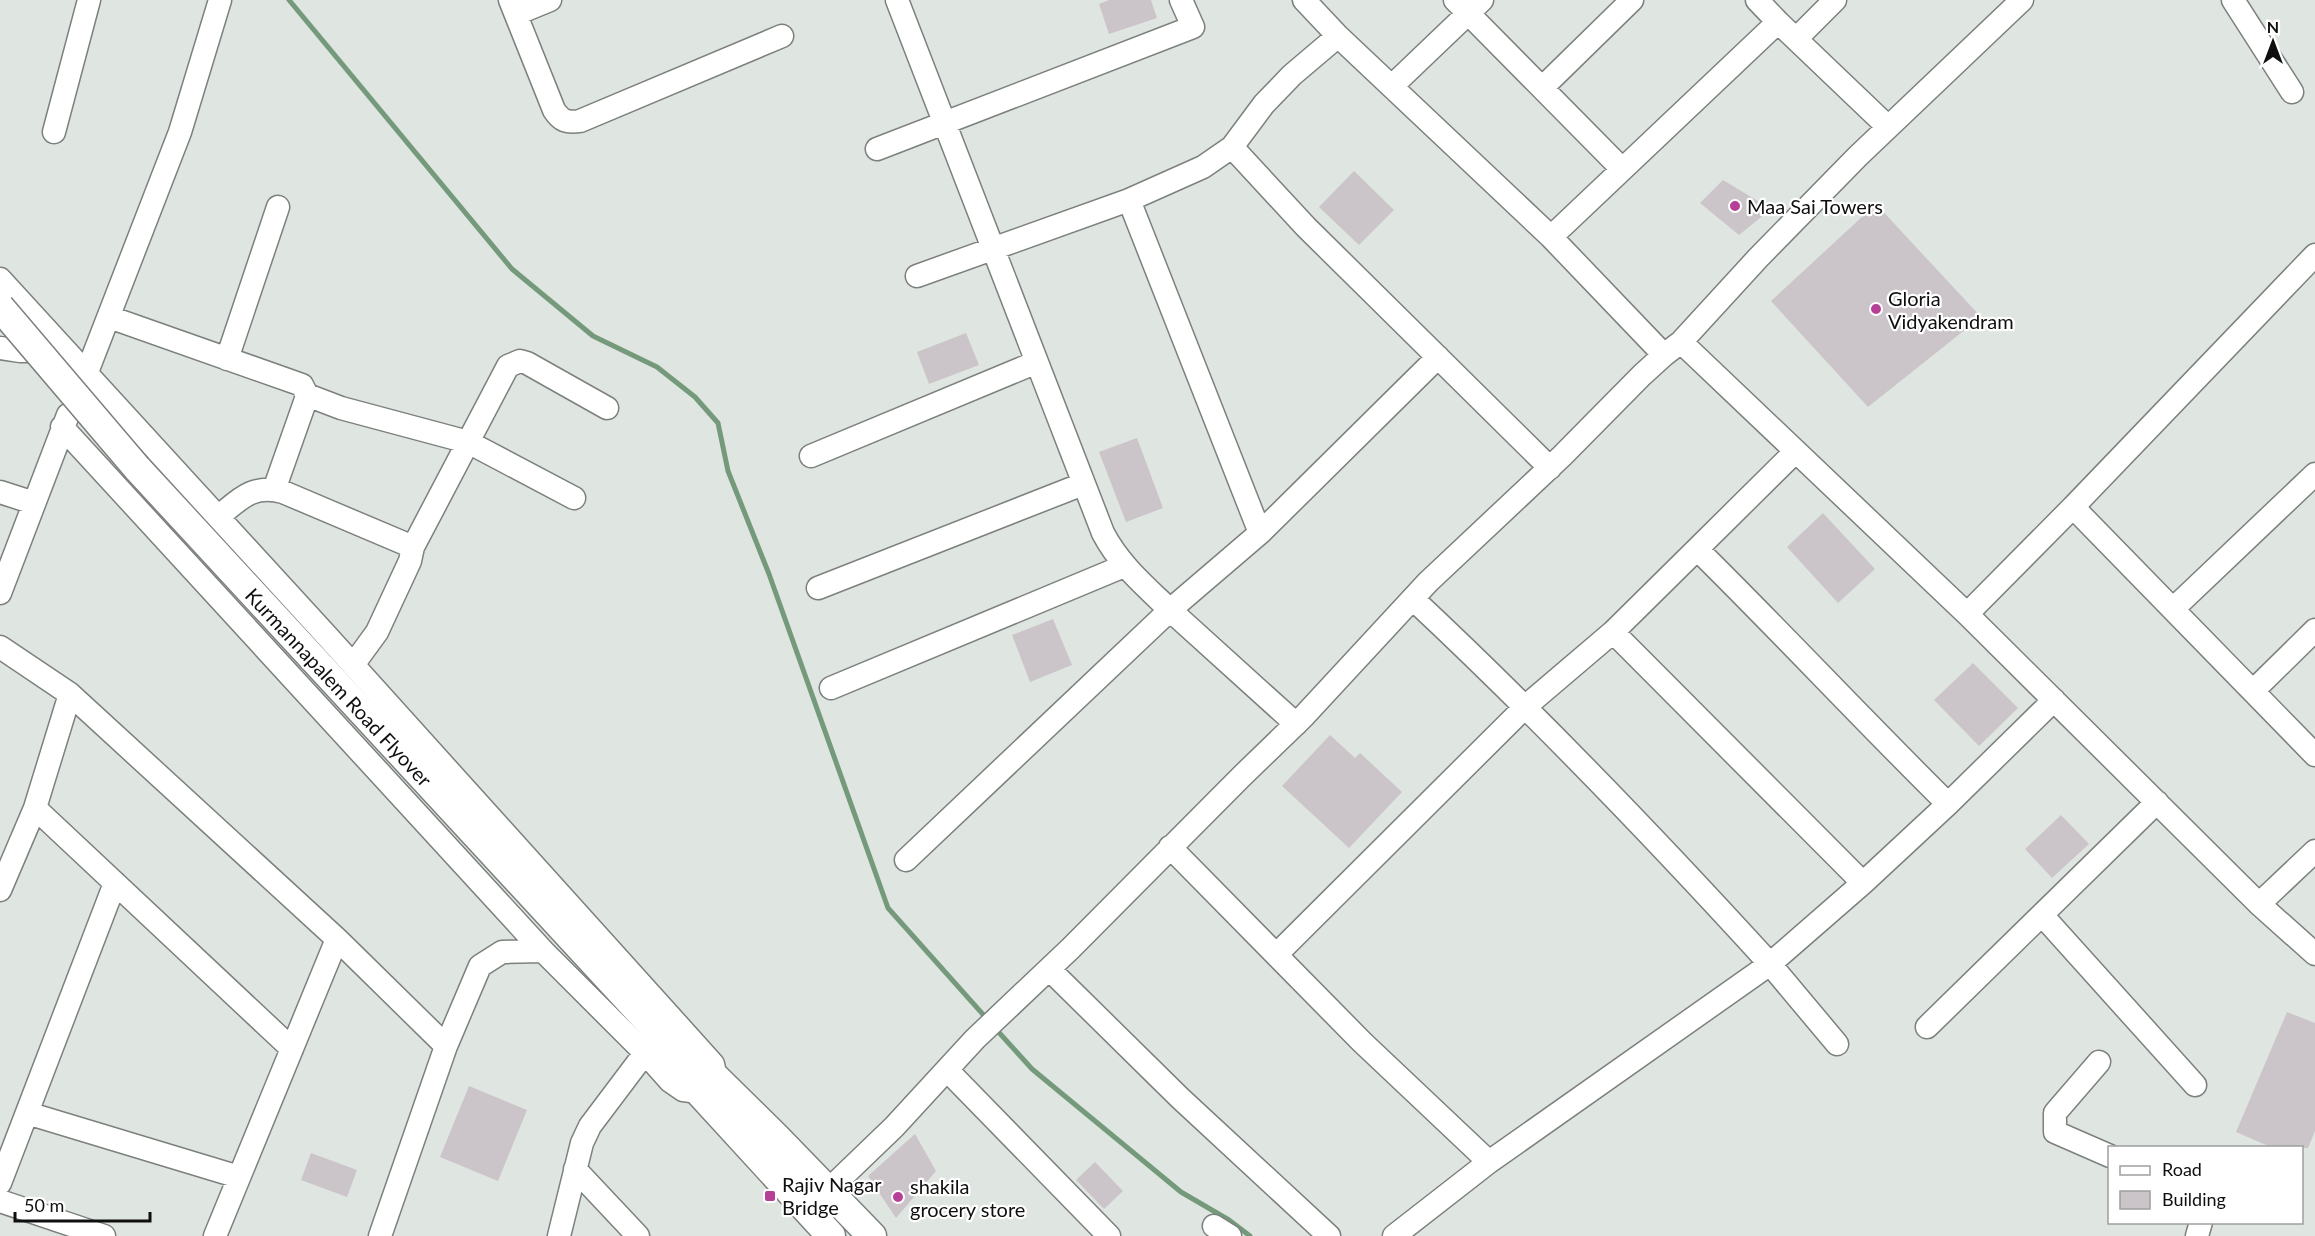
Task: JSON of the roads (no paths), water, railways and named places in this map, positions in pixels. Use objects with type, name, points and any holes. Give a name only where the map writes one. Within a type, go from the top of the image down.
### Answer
[{"type":"main road","name":"Kurmannapalem Road Flyover","points":[[0,307],[136,468],[707,1085]]},
{"type":"main road","points":[[707,1085],[828,1191],[872,1236]]},
{"type":"main road","points":[[707,1085],[831,1236]]},
{"type":"street","points":[[54,132],[89,0]]},
{"type":"street","points":[[0,593],[62,427],[87,374],[180,132],[220,0]]},
{"type":"street","points":[[550,0],[513,7],[554,110],[560,119],[569,123],[580,121],[782,36]]},
{"type":"street","points":[[897,0],[1083,484],[1112,550],[1124,566],[1170,610],[1296,724]]},
{"type":"street","points":[[877,149],[1193,27],[1181,0]]},
{"type":"street","points":[[1304,0],[1338,36],[1551,237],[1672,348],[1795,452],[1967,614],[2259,904],[2315,954]]},
{"type":"street","points":[[1542,88],[1632,0]]},
{"type":"street","points":[[1757,0],[1888,127]]},
{"type":"street","points":[[1797,38],[1835,0]]},
{"type":"street","points":[[807,1209],[828,1191],[948,1071],[975,1039],[1049,969],[1296,724],[1413,599],[1672,348],[1888,127],[1926,94],[2022,0]]},
{"type":"street","points":[[2233,0],[2292,92]]},
{"type":"street","points":[[1392,86],[1468,4],[1542,88],[1622,169]]},
{"type":"street","points":[[1551,237],[1778,22]]},
{"type":"street","points":[[917,276],[1129,200],[1218,159],[1232,147],[1264,104],[1292,75],[1338,36]]},
{"type":"street","points":[[1232,147],[1306,228],[1550,468]]},
{"type":"street","points":[[1129,200],[1260,533]]},
{"type":"street","points":[[227,359],[278,207]]},
{"type":"street","points":[[1967,614],[2315,255]]},
{"type":"street","points":[[0,279],[713,1064],[707,1085],[683,1090],[670,1081],[543,951],[62,427]]},
{"type":"street","points":[[109,317],[302,385],[307,395],[341,408],[468,442],[574,498]]},
{"type":"street","points":[[0,348],[20,351],[65,350]]},
{"type":"street","points":[[906,860],[1170,610],[1260,533],[1438,357]]},
{"type":"street","points":[[353,665],[384,618],[410,561],[413,547],[508,366],[513,362],[527,363],[607,408]]},
{"type":"street","points":[[810,456],[1037,362]]},
{"type":"street","points":[[274,490],[307,395]]},
{"type":"street","points":[[1277,954],[1526,706],[1613,632],[1795,452]]},
{"type":"street","points":[[2173,609],[2315,474]]},
{"type":"street","points":[[818,588],[1083,484]]},
{"type":"street","points":[[218,517],[246,494],[256,490],[274,490],[413,547]]},
{"type":"street","points":[[0,492],[34,503]]},
{"type":"street","points":[[2073,507],[2315,755]]},
{"type":"street","points":[[1697,549],[1948,804]]},
{"type":"street","points":[[831,688],[1124,566]]},
{"type":"street","points":[[1413,599],[1526,706],[1657,840],[1770,964],[1837,1044]]},
{"type":"street","points":[[2253,692],[2315,630]]},
{"type":"street","points":[[1613,632],[1863,883]]},
{"type":"street","points":[[0,647],[70,694],[337,939],[447,1046]]},
{"type":"street","points":[[0,890],[35,808],[70,694]]},
{"type":"street","points":[[1394,1236],[1489,1162],[1770,964],[1863,883],[1948,804],[2054,700]]},
{"type":"street","points":[[1928,1027],[2157,802]]},
{"type":"street","points":[[35,808],[292,1049]]},
{"type":"street","points":[[1170,847],[1362,1042],[1489,1162]]},
{"type":"street","points":[[2259,904],[2315,851]]},
{"type":"street","points":[[0,1183],[114,883]]},
{"type":"street","points":[[2042,915],[2195,1085]]},
{"type":"street","points":[[215,1236],[337,939]]},
{"type":"street","points":[[380,1236],[447,1046],[480,966],[502,952],[543,951]]},
{"type":"street","points":[[1049,969],[1180,1098],[1329,1236]]},
{"type":"street","points":[[560,1236],[582,1143],[590,1126],[645,1053]]},
{"type":"street","points":[[2099,1062],[2055,1113],[2055,1132],[2108,1156]]},
{"type":"street","points":[[948,1071],[1109,1236]]},
{"type":"street","points":[[27,1113],[239,1177]]},
{"type":"street","points":[[575,1169],[638,1236]]},
{"type":"street","points":[[0,1201],[104,1236]]},
{"type":"waterway","points":[[289,0],[512,269],[593,336],[657,367],[695,397],[718,423],[728,471],[769,574],[888,908],[988,1020]]},
{"type":"waterway","points":[[994,1027],[1032,1069],[1181,1192],[1229,1220],[1250,1236]]},
{"type":"place","name":"Maa Sai Towers","points":[[1735,206]]},
{"type":"place","name":"Gloria Vidyakendram","points":[[1876,309]]},
{"type":"place","name":"Rajiv Nagar Bridge","points":[[770,1196]]},
{"type":"place","name":"shakila grocery store","points":[[898,1197]]}]
